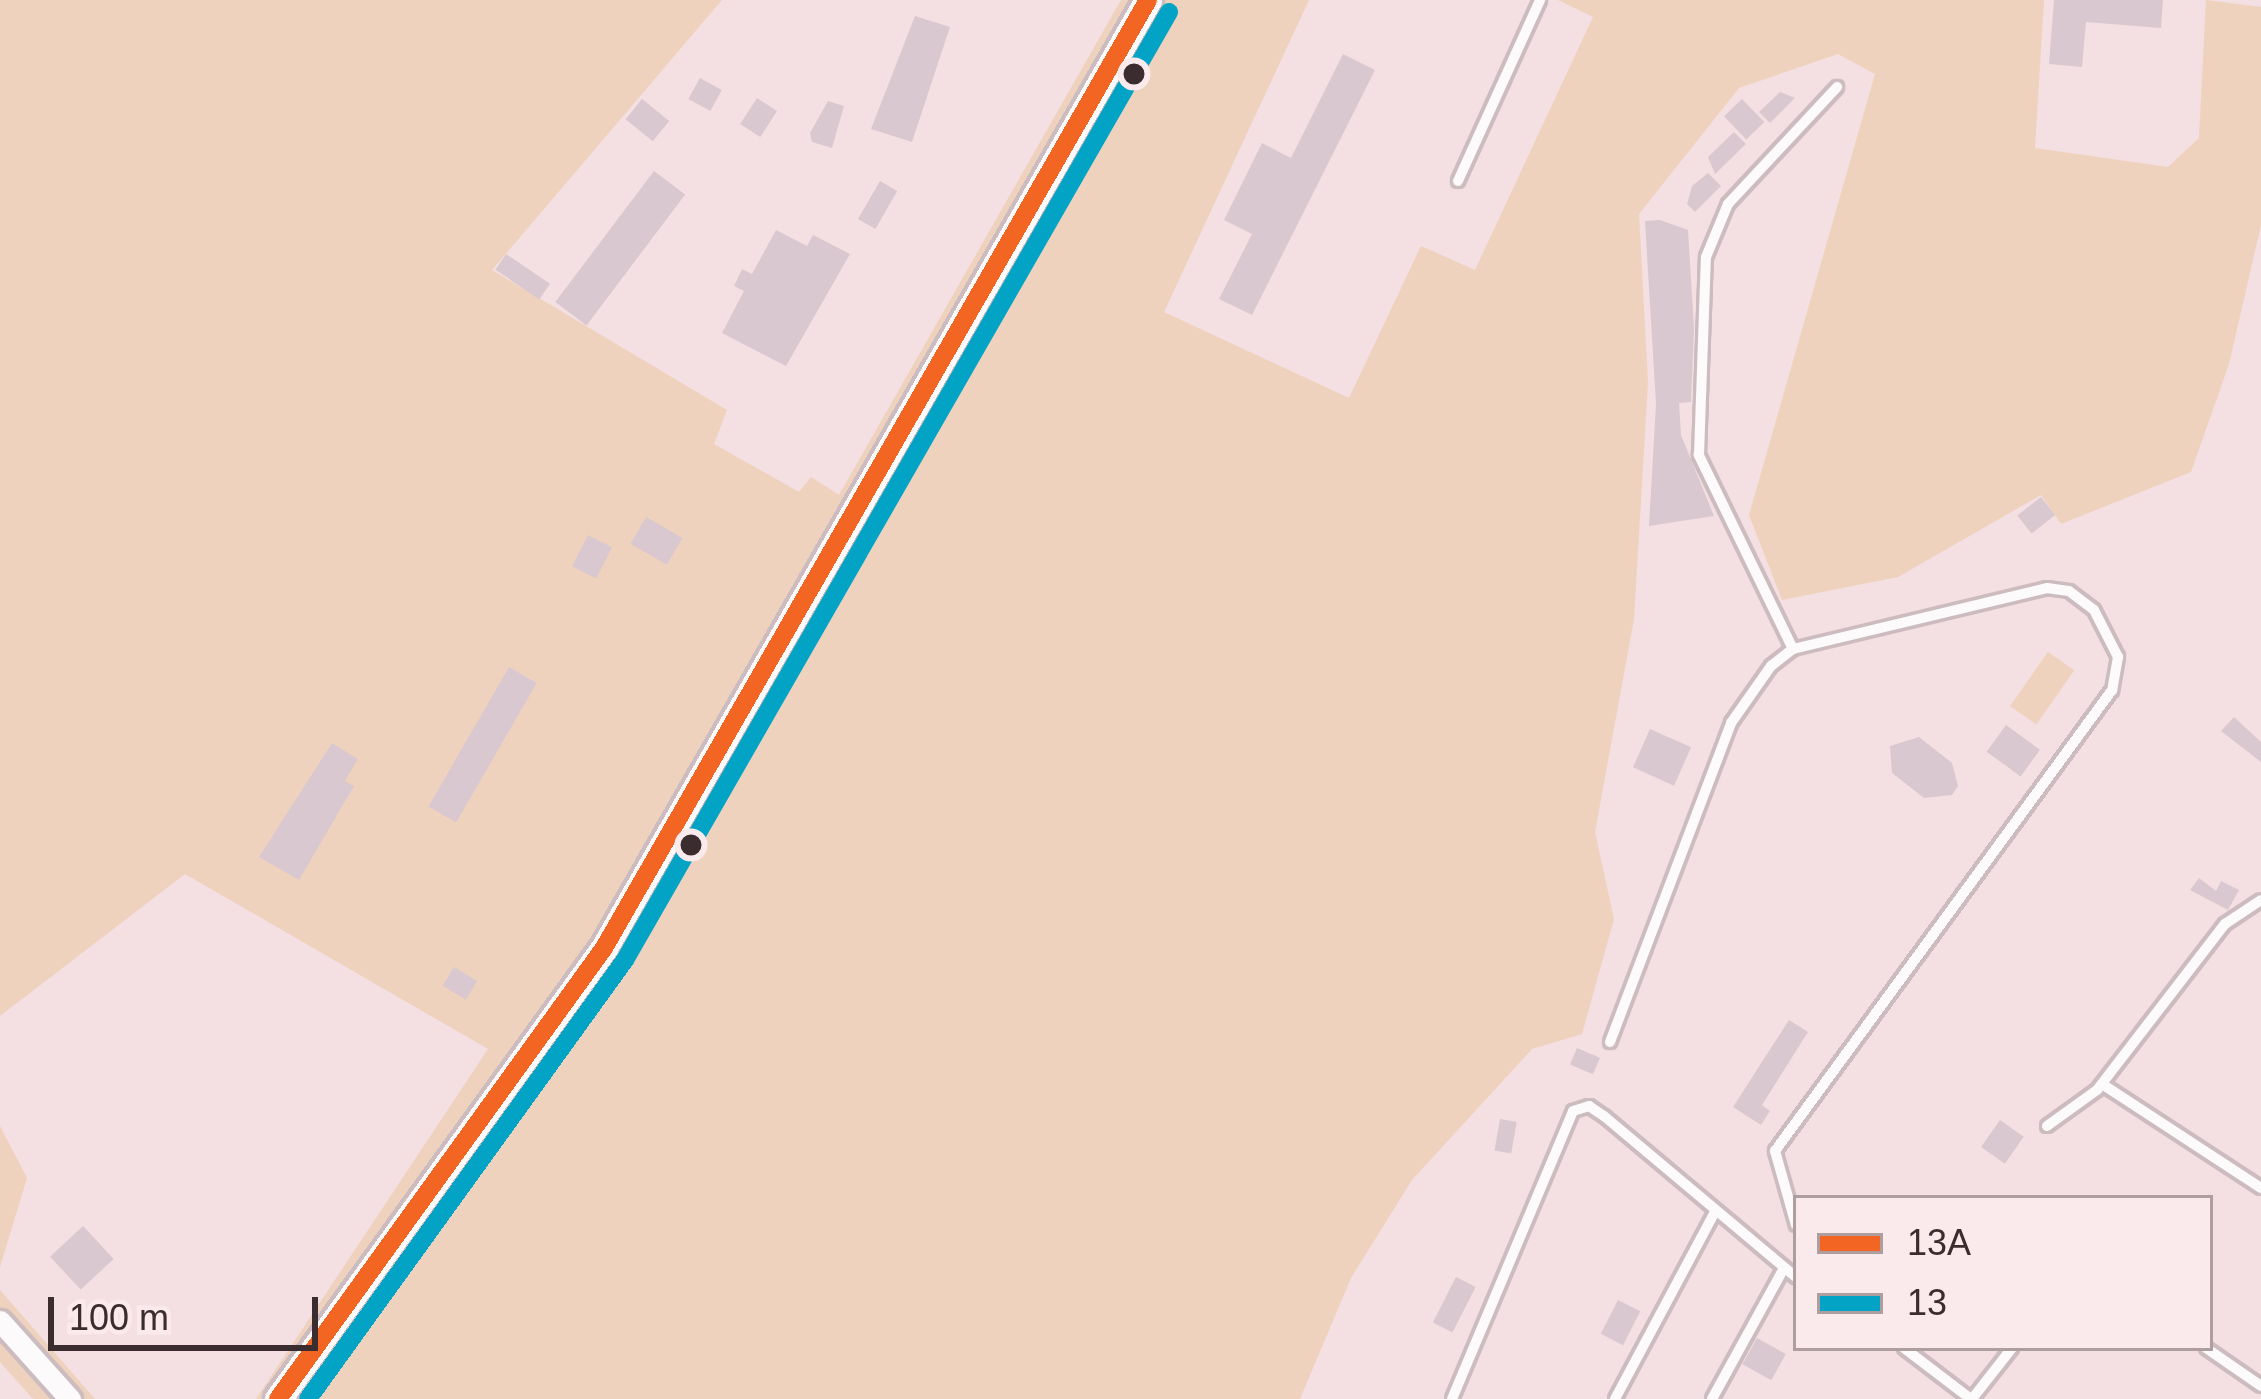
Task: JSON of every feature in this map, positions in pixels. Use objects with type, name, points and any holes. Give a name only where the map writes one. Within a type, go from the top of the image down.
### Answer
[{"type":"street","points":[[278,1399],[614,932],[1148,0]]},
{"type":"street","points":[[0,1321],[70,1399]]},
{"type":"lane","points":[[1458,181],[1540,0]]},
{"type":"lane","points":[[1793,649],[1700,455],[1706,257],[1728,205],[1837,87]]},
{"type":"lane","points":[[1610,1042],[1731,723],[1793,649],[2048,588],[2069,591],[2095,610],[2120,672],[1775,1151],[1793,1214]]},
{"type":"lane","points":[[2047,1126],[2102,1084],[2225,924],[2261,901]]},
{"type":"lane","points":[[2102,1084],[2261,1188]]},
{"type":"lane","points":[[1452,1399],[1574,1112],[1589,1106],[1793,1275]]},
{"type":"lane","points":[[1616,1399],[1715,1212]]},
{"type":"lane","points":[[1712,1399],[1783,1270]]},
{"type":"lane","points":[[1908,1351],[1971,1399],[2010,1351]]},
{"type":"lane","points":[[2210,1351],[2261,1386]]},
{"type":"shaded area","points":[[0,0],[722,0],[492,270],[727,410],[714,444],[799,492],[811,477],[839,495],[1121,0],[1309,0],[1164,312],[1349,398],[1421,246],[1475,270],[1593,17],[1558,0],[2044,0],[2035,148],[2168,167],[2199,138],[2206,0],[2261,7],[2261,225],[2229,364],[2191,472],[2061,524],[2041,495],[1898,577],[1782,600],[1749,515],[1875,74],[1838,54],[1739,88],[1639,214],[1648,382],[1634,619],[1595,832],[1614,919],[1582,1034],[1532,1049],[1412,1180],[1351,1278],[1300,1399],[256,1399],[488,1049],[185,874],[0,1016]]},
{"type":"shaded area","points":[[2048,652],[2074,670],[2036,724],[2010,706]]},
{"type":"shaded area","points":[[0,1126],[27,1178],[0,1267]]},
{"type":"shaded area","points":[[0,1290],[95,1399],[33,1399],[0,1362]]},
{"type":"building","points":[[2054,0],[2163,0],[2161,28],[2086,22],[2082,67],[2049,64]]},
{"type":"building","points":[[915,16],[950,27],[912,142],[871,129]]},
{"type":"building","points":[[1343,54],[1375,70],[1252,315],[1219,299],[1252,234],[1224,220],[1262,143],[1291,158]]},
{"type":"building","points":[[700,78],[722,90],[710,111],[688,99]]},
{"type":"building","points":[[1780,92],[1795,98],[1770,123],[1759,112]]},
{"type":"building","points":[[757,98],[777,111],[760,137],[740,124]]},
{"type":"building","points":[[642,99],[669,121],[653,141],[626,119]]},
{"type":"building","points":[[1742,99],[1764,122],[1746,139],[1724,116]]},
{"type":"building","points":[[828,101],[844,106],[832,148],[812,142],[810,133]]},
{"type":"building","points":[[1734,132],[1746,144],[1715,174],[1708,157]]},
{"type":"building","points":[[654,171],[685,194],[586,325],[555,302]]},
{"type":"building","points":[[1708,173],[1721,186],[1695,212],[1687,204],[1692,186]]},
{"type":"building","points":[[880,181],[897,191],[875,229],[858,219]]},
{"type":"building","points":[[1660,220],[1688,230],[1694,328],[1691,402],[1679,403],[1681,435],[1714,516],[1649,526],[1656,404],[1645,221]]},
{"type":"building","points":[[776,230],[807,246],[813,235],[850,254],[786,366],[722,333],[744,291],[734,286],[742,269],[752,274]]},
{"type":"building","points":[[506,254],[550,284],[539,299],[495,270]]},
{"type":"building","points":[[2041,497],[2055,515],[2032,534],[2017,515]]},
{"type":"building","points":[[646,517],[682,538],[667,565],[630,544]]},
{"type":"building","points":[[588,535],[612,547],[596,578],[572,566]]},
{"type":"building","points":[[509,667],[537,683],[456,822],[428,806]]},
{"type":"building","points":[[2234,717],[2261,742],[2261,762],[2221,731]]},
{"type":"building","points":[[2006,725],[2040,750],[2021,776],[1987,752]]},
{"type":"building","points":[[1650,729],[1691,747],[1674,786],[1633,767]]},
{"type":"building","points":[[1919,737],[1952,763],[1958,786],[1952,795],[1924,798],[1892,773],[1890,746]]},
{"type":"building","points":[[332,743],[358,759],[345,781],[354,786],[299,880],[259,857]]},
{"type":"building","points":[[2199,878],[2216,891],[2221,881],[2239,890],[2228,910],[2190,890]]},
{"type":"building","points":[[454,967],[477,981],[466,1000],[443,986]]},
{"type":"building","points":[[1789,1020],[1808,1032],[1762,1105],[1770,1111],[1761,1125],[1733,1107]]},
{"type":"building","points":[[1577,1048],[1600,1058],[1593,1074],[1570,1065]]},
{"type":"building","points":[[1500,1119],[1517,1122],[1511,1153],[1494,1151]]},
{"type":"building","points":[[2000,1120],[2024,1137],[2005,1164],[1981,1147]]},
{"type":"building","points":[[83,1226],[114,1259],[81,1290],[50,1257]]},
{"type":"building","points":[[1456,1277],[1476,1287],[1452,1332],[1433,1322]]},
{"type":"building","points":[[1618,1300],[1640,1311],[1623,1345],[1601,1334]]},
{"type":"building","points":[[1757,1338],[1786,1354],[1771,1380],[1742,1364]]},
{"type":"transit line","name":"13А","points":[[278,1399],[604,948],[1148,0]]},
{"type":"transit line","name":"13","points":[[308,1399],[625,960],[1169,12]]}]
